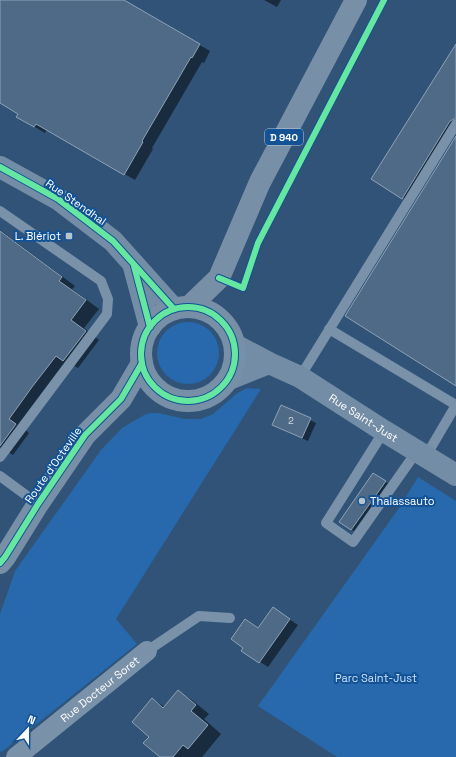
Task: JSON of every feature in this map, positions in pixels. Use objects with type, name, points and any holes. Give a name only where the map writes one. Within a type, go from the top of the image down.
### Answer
[{"type":"main road","name":"D 940","points":[[221,320],[219,278],[260,182],[356,0]]},
{"type":"main road","name":"D 940","points":[[182,308],[219,278]]},
{"type":"main road","points":[[182,308],[201,308],[212,313],[221,320],[230,332],[235,345],[236,357],[234,368],[229,379],[219,390],[207,398],[200,400],[178,400],[164,395],[146,376],[142,363],[141,350],[144,338],[150,327],[160,316],[182,308]]},
{"type":"main road","name":"Route d'Octeville","points":[[2,565],[38,504],[85,435],[121,399],[142,363]]},
{"type":"main road","points":[[121,399],[164,395]]},
{"type":"street","name":"Rue Stendhal","points":[[0,167],[58,199],[113,241],[133,264],[182,308]]},
{"type":"street","name":"Rue Stendhal","points":[[133,264],[150,327]]},
{"type":"street","name":"Rue Saint-Just","points":[[235,345],[300,377],[456,475]]},
{"type":"street","points":[[229,379],[269,363]]},
{"type":"street","name":"Rue Docteur Soret","points":[[16,757],[147,651]]},
{"type":"lane","points":[[300,377],[456,124]]},
{"type":"lane","points":[[0,211],[101,281],[108,298],[106,314],[0,457]]},
{"type":"lane","points":[[329,329],[456,405],[353,542],[326,524],[384,431]]},
{"type":"lane","points":[[0,476],[38,504]]},
{"type":"lane","points":[[147,651],[199,616],[230,618]]},
{"type":"green space","points":[[182,322],[194,322],[210,331],[217,341],[219,353],[217,365],[210,375],[194,384],[182,384],[171,379],[162,370],[157,359],[157,347],[162,336],[171,327]]},
{"type":"green space","points":[[247,388],[261,389],[116,619],[137,644],[0,752],[0,614],[15,571],[101,450],[122,428],[150,413],[158,413],[185,419],[201,419],[213,414],[236,394]]},
{"type":"green space","name":"Parc Saint-Just","points":[[418,477],[456,501],[456,757],[337,757],[258,706],[399,508]]},
{"type":"building","points":[[0,0],[124,0],[200,44],[142,141],[143,142],[124,175],[36,124],[34,127],[16,117],[18,114],[0,103]]},
{"type":"building","points":[[456,44],[456,118],[450,121],[402,199],[371,179]]},
{"type":"building","points":[[456,136],[456,386],[345,316]]},
{"type":"building","points":[[0,231],[62,277],[59,281],[86,300],[71,320],[86,331],[63,361],[56,356],[32,387],[9,419],[16,424],[0,446]]},
{"type":"building","points":[[281,405],[311,418],[302,438],[272,425]]},
{"type":"building","name":"Thalassauto","points":[[373,473],[386,481],[351,530],[339,522]]},
{"type":"building","points":[[273,607],[290,619],[259,663],[241,651],[243,648],[231,639],[245,619],[258,628]]},
{"type":"building","points":[[178,690],[196,705],[191,711],[208,725],[188,749],[183,745],[173,757],[160,757],[143,743],[149,737],[132,722],[152,698],[163,708]]},
{"type":"cycle path","points":[[219,278],[243,288],[258,243],[384,0]]},
{"type":"cycle path","points":[[0,167],[58,199],[113,241],[174,309]]},
{"type":"cycle path","points":[[134,266],[150,327]]},
{"type":"cycle path","points":[[188,307],[206,311],[221,321],[231,336],[235,354],[231,372],[221,387],[206,397],[188,401],[170,397],[155,387],[145,372],[141,354],[145,336],[155,321],[170,311],[188,307]]},
{"type":"cycle path","points":[[0,563],[85,435],[121,399],[142,363]]},
{"type":"place","name":"L. Blériot","points":[[69,236]]},
{"type":"place","name":"Thalassauto","points":[[362,501]]}]
